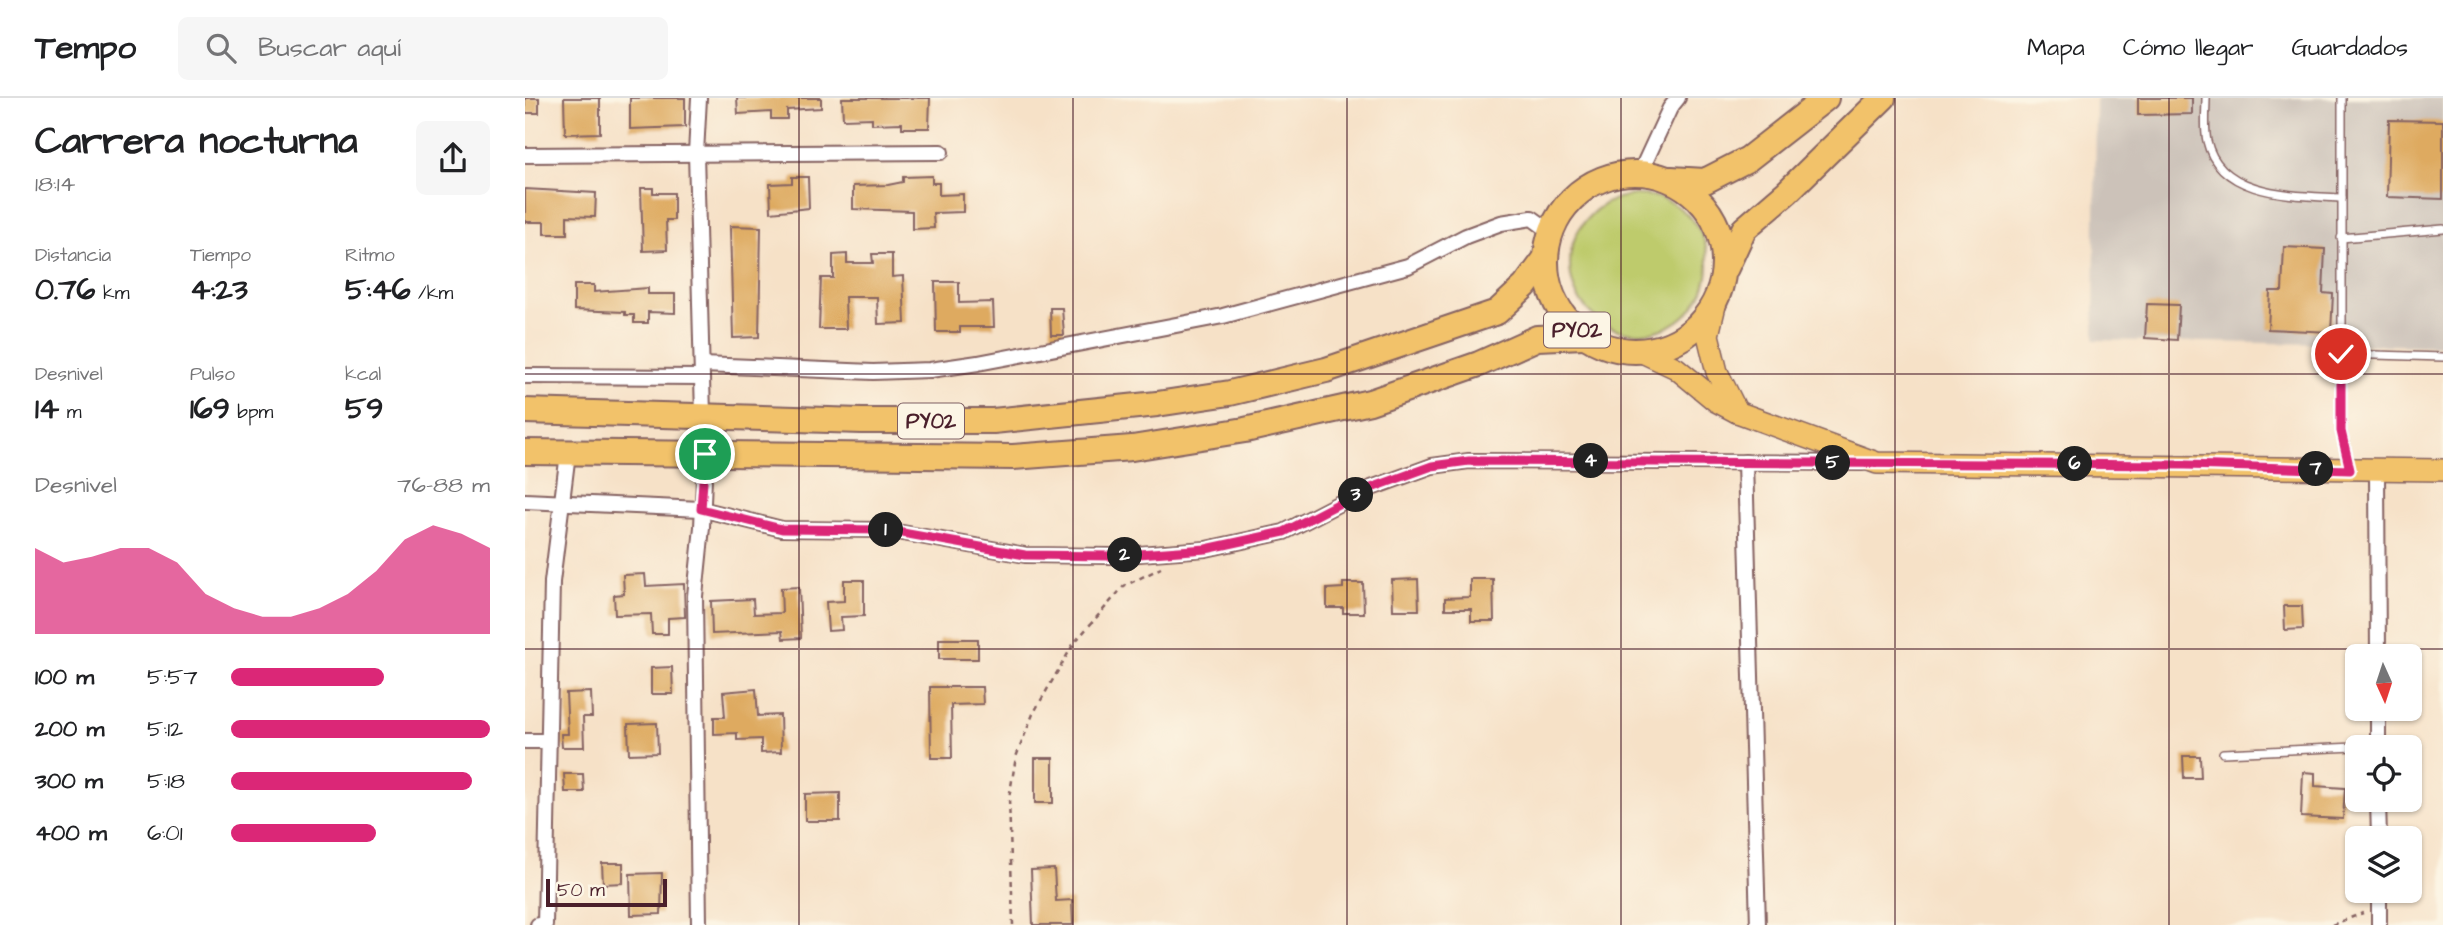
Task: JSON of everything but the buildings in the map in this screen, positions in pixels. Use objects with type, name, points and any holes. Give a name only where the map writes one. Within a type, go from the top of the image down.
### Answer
[{"type":"highway","name":"PY02","points":[[1826,98],[1748,159],[1705,181],[1668,179],[1640,173],[1612,176],[1585,187],[1564,206],[1550,231],[1545,259],[1548,289],[1562,315],[1584,336],[1612,349],[1643,352],[1672,344],[1698,326],[1716,301],[1724,272],[1744,229],[1787,192],[1883,98]]},
{"type":"highway","name":"PY02","points":[[1668,179],[1693,194],[1712,216],[1723,243],[1724,272]]},
{"type":"highway","name":"PY02","points":[[525,411],[993,421],[1107,411],[1230,393],[1326,370],[1497,312],[1525,286],[1545,259]]},
{"type":"highway","name":"PY02","points":[[525,452],[1013,457],[1132,448],[1245,430],[1370,402],[1479,364],[1537,338],[1584,336]]},
{"type":"main road","name":"PY02","points":[[1716,301],[1709,335],[1717,372],[1737,412]]},
{"type":"main road","name":"PY02","points":[[1643,352],[1677,368],[1716,401],[1737,412],[1877,463],[2443,470]]},
{"type":"street","points":[[699,98],[696,153],[703,415]]},
{"type":"street","points":[[1640,173],[1670,108],[1678,98]]},
{"type":"street","points":[[525,155],[941,152]]},
{"type":"street","points":[[525,376],[702,371],[930,370],[1223,316],[1408,267],[1466,236],[1501,223],[1532,218],[1550,231]]},
{"type":"street","points":[[538,925],[545,925],[546,741],[552,582],[568,453]]},
{"type":"street","points":[[699,925],[695,596],[702,527],[705,454]]},
{"type":"street","points":[[525,501],[701,509],[782,529],[886,530],[1025,555],[1112,556],[1195,550],[1284,532],[1363,491],[1432,466],[1469,461],[1877,463]]},
{"type":"street","points":[[1745,462],[1758,925]]},
{"type":"street","points":[[2377,470],[2378,644]]},
{"type":"street","points":[[525,741],[546,741]]},
{"type":"street","points":[[2379,903],[2379,925]]},
{"type":"lane","points":[[2206,98],[2206,141],[2213,157],[2228,173],[2269,193],[2341,198]]},
{"type":"lane","points":[[2342,98],[2341,431],[2350,470]]},
{"type":"lane","points":[[2341,238],[2443,229]]},
{"type":"lane","points":[[2341,354],[2443,357]]},
{"type":"lane","points":[[2223,753],[2345,748]]},
{"type":"path","points":[[1013,925],[1009,798],[1016,757],[1033,714],[1073,643],[1124,586],[1195,550]]},
{"type":"path","points":[[2332,925],[2379,907]]},
{"type":"shaded area","points":[[2096,98],[2443,98],[2443,346],[2094,340]]},
{"type":"green space","points":[[1639,195],[1665,200],[1688,215],[1703,238],[1708,264],[1703,290],[1688,313],[1665,328],[1639,333],[1613,328],[1590,313],[1575,290],[1570,264],[1575,238],[1590,215],[1613,200]]},
{"type":"route","points":[[705,454],[701,509],[782,529],[886,530],[929,540],[1025,555],[1112,556],[1206,549],[1284,532],[1363,491],[1432,466],[1469,461],[2186,465],[2350,470],[2341,431],[2341,354]]}]
